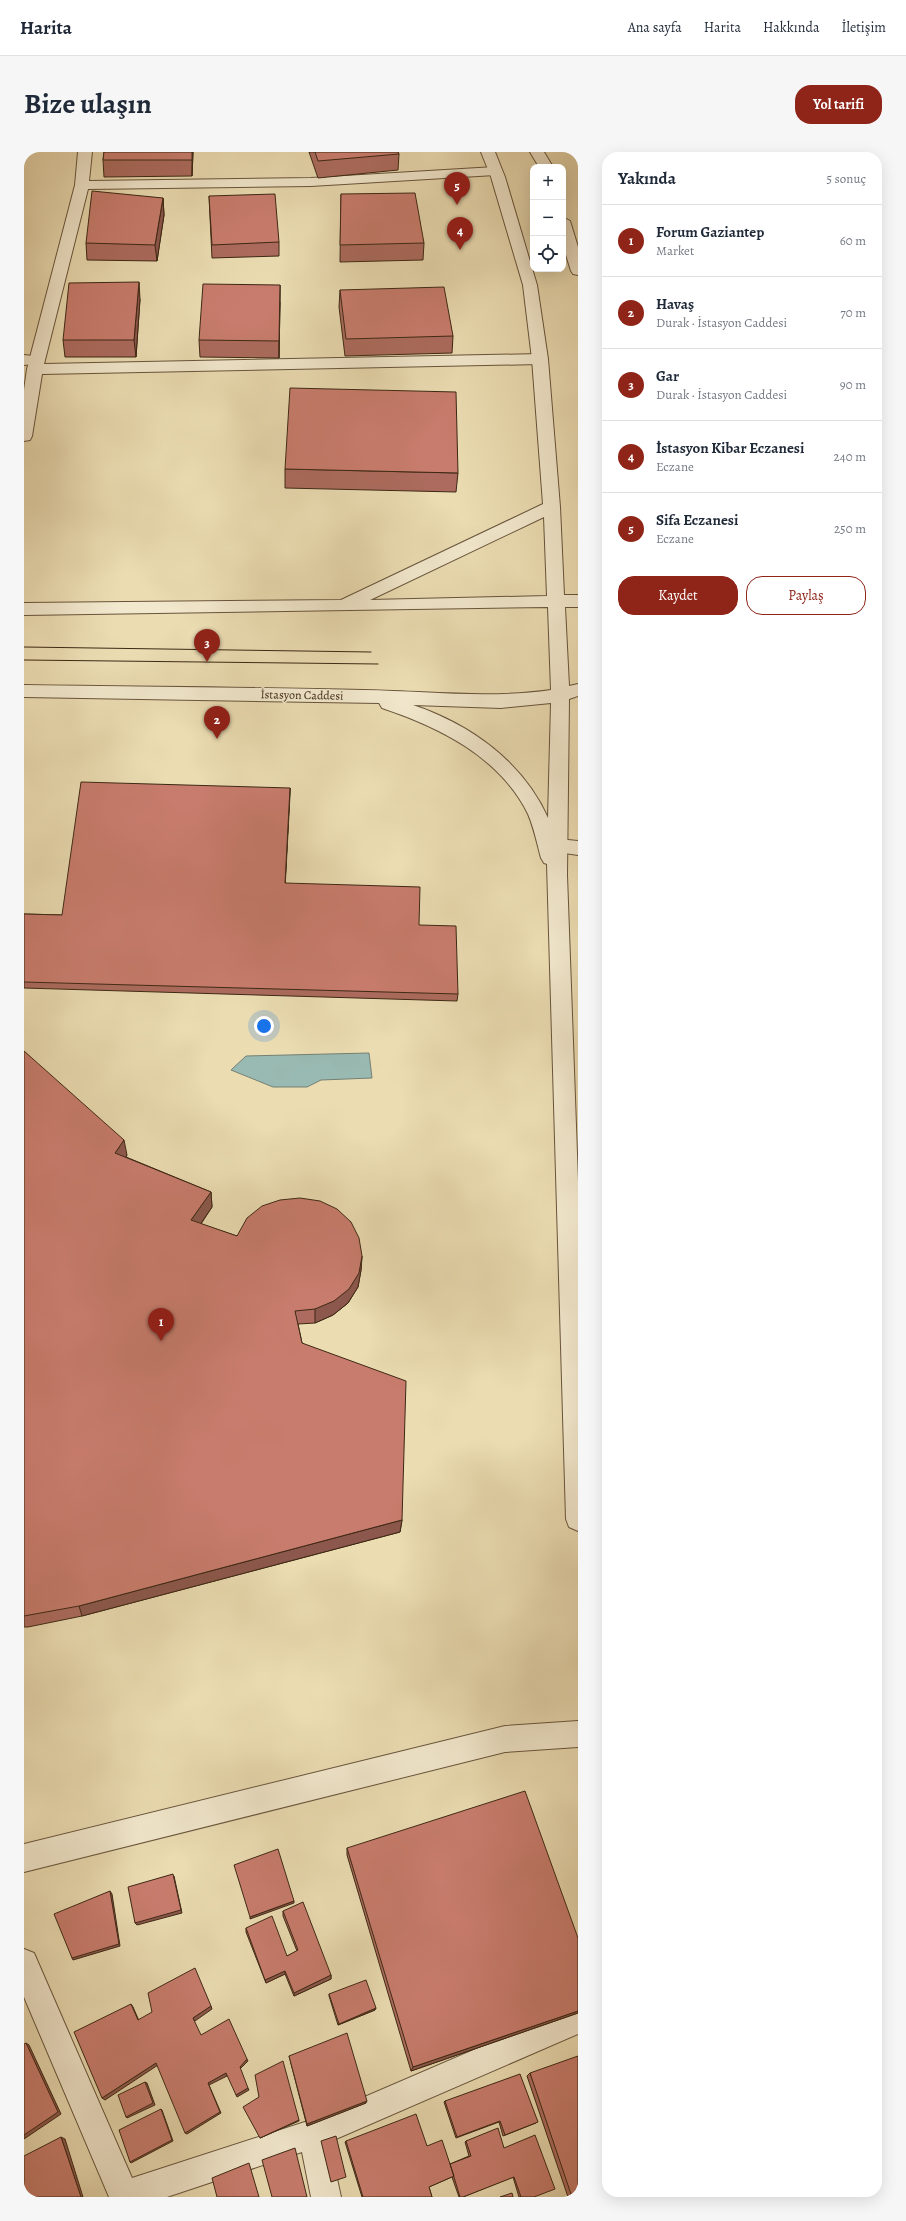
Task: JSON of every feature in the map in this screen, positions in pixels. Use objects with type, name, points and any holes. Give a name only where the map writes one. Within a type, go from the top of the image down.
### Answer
[{"type":"street","points":[[24,436],[32,363],[82,186],[85,152]]},
{"type":"street","points":[[488,152],[530,285],[540,359],[552,507],[560,696],[557,875],[578,1519]]},
{"type":"street","points":[[537,152],[544,164]]},
{"type":"street","points":[[82,186],[312,182],[495,171]]},
{"type":"street","points":[[566,230],[578,271]]},
{"type":"street","points":[[32,363],[540,359]]},
{"type":"street","points":[[341,606],[552,507]]},
{"type":"street","points":[[24,609],[341,606],[578,601]]},
{"type":"street","name":"İstasyon Caddesi","points":[[24,691],[366,696],[492,701],[560,696],[578,690]]},
{"type":"street","points":[[366,696],[423,716],[452,731],[484,751],[510,772],[537,813],[557,875]]},
{"type":"street","points":[[558,846],[578,848]]},
{"type":"street","points":[[24,1858],[506,1739],[578,1734]]},
{"type":"street","points":[[24,1963],[124,2196],[313,2134],[578,2019]]},
{"type":"street","points":[[313,2134],[326,2197]]},
{"type":"water","points":[[369,1053],[372,1078],[321,1080],[307,1087],[273,1087],[231,1070],[246,1056]]},
{"type":"building","points":[[104,152],[192,152],[192,160],[103,160]]},
{"type":"building","points":[[315,152],[398,152],[399,154],[318,161]]},
{"type":"building","points":[[92,191],[163,198],[155,245],[86,243]]},
{"type":"building","points":[[415,193],[424,243],[340,245],[341,194]]},
{"type":"building","points":[[275,194],[279,242],[212,245],[209,196]]},
{"type":"building","points":[[139,282],[134,340],[63,340],[69,283]]},
{"type":"building","points":[[203,284],[280,285],[279,341],[199,340]]},
{"type":"building","points":[[444,287],[453,336],[346,339],[340,290]]},
{"type":"building","points":[[290,388],[456,392],[458,473],[285,469]]},
{"type":"building","points":[[81,782],[290,788],[285,883],[420,887],[419,925],[456,926],[458,994],[24,982],[24,914],[62,915]]},
{"type":"building","points":[[24,1051],[124,1140],[115,1153],[211,1192],[191,1220],[237,1236],[247,1218],[262,1206],[280,1200],[300,1198],[320,1201],[337,1209],[351,1222],[359,1238],[362,1256],[359,1273],[349,1289],[334,1301],[315,1309],[295,1311],[302,1343],[406,1381],[402,1520],[79,1606],[24,1616]]},
{"type":"building","points":[[525,1791],[578,1938],[578,2011],[413,2067],[347,1848]]},
{"type":"building","points":[[278,1849],[294,1901],[250,1917],[234,1865]]},
{"type":"building","points":[[173,1874],[181,1910],[135,1923],[128,1887]]},
{"type":"building","points":[[110,1891],[119,1944],[72,1958],[54,1914]]},
{"type":"building","points":[[303,1902],[331,1975],[294,1993],[285,1971],[265,1980],[246,1928],[272,1916],[287,1956],[298,1950],[283,1911]]},
{"type":"building","points":[[195,1968],[211,2006],[193,2018],[201,2035],[229,2019],[247,2059],[240,2067],[248,2088],[236,2095],[226,2073],[208,2083],[220,2112],[185,2133],[156,2063],[102,2098],[74,2032],[131,2004],[138,2020],[152,2012],[148,1993]]},
{"type":"building","points":[[366,1980],[376,2008],[339,2024],[329,1994]]},
{"type":"building","points":[[347,2033],[367,2101],[307,2124],[289,2056]]},
{"type":"building","points":[[26,2043],[58,2112],[24,2135],[24,2044]]},
{"type":"building","points":[[578,2056],[578,2197],[572,2197],[530,2073]]},
{"type":"building","points":[[283,2061],[299,2120],[260,2138],[243,2107],[259,2097],[255,2075]]},
{"type":"building","points":[[520,2074],[538,2122],[505,2135],[500,2121],[457,2137],[445,2101]]},
{"type":"building","points":[[145,2082],[153,2103],[126,2117],[118,2095]]},
{"type":"building","points":[[161,2109],[172,2140],[130,2162],[119,2130]]},
{"type":"building","points":[[416,2114],[427,2146],[442,2140],[454,2176],[429,2187],[432,2197],[363,2197],[346,2141]]},
{"type":"building","points":[[498,2128],[504,2148],[535,2135],[555,2189],[534,2197],[521,2197],[514,2177],[460,2197],[450,2164],[471,2156],[466,2141]]},
{"type":"building","points":[[336,2136],[346,2177],[331,2182],[321,2141]]},
{"type":"building","points":[[61,2137],[81,2197],[24,2197],[24,2156]]},
{"type":"building","points":[[295,2148],[307,2197],[272,2197],[262,2160]]},
{"type":"building","points":[[249,2163],[259,2197],[217,2197],[212,2178]]},
{"type":"building","points":[[512,2193],[513,2197],[500,2197]]},
{"type":"tram line","points":[[24,647],[371,652]]},
{"type":"tram line","points":[[24,660],[378,664]]},
{"type":"place","name":"Sifa Eczanesi","points":[[457,205]]},
{"type":"place","name":"İstasyon Kibar Eczanesi","points":[[460,250]]},
{"type":"place","name":"Gar","points":[[207,662]]},
{"type":"place","name":"Havaş","points":[[217,739]]},
{"type":"place","name":"Forum Gaziantep","points":[[161,1341]]}]
